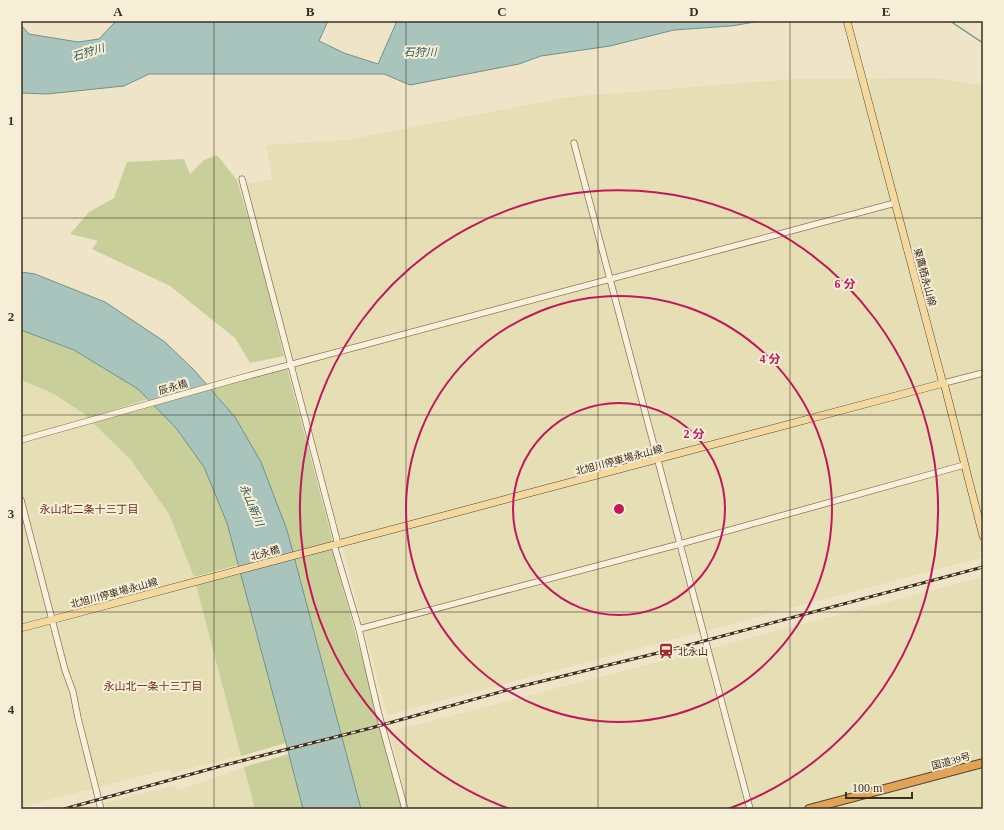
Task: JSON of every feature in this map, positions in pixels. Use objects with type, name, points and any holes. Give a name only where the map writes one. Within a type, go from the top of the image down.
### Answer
[{"type":"highway","name":"国道39号","points":[[809,809],[983,763]]},
{"type":"main road","name":"東鷹栖永山線","points":[[847,21],[983,536]]},
{"type":"main road","name":"北旭川停車場永山線","points":[[323,548],[943,383]]},
{"type":"main road","name":"北永橋","points":[[212,578],[323,548]]},
{"type":"main road","name":"北旭川停車場永山線","points":[[21,628],[212,578]]},
{"type":"street","points":[[574,143],[750,809]]},
{"type":"street","points":[[242,179],[336,545],[360,629],[379,715],[405,809]]},
{"type":"street","name":"辰永橋","points":[[21,440],[290,364],[895,203]]},
{"type":"street","points":[[943,383],[983,373]]},
{"type":"street","points":[[360,629],[680,544],[964,465]]},
{"type":"street","points":[[21,500],[65,670],[73,692],[101,809]]},
{"type":"shaded area","points":[[932,78],[983,85],[983,550],[979,552],[980,558],[387,715],[246,184],[272,179],[266,145],[347,140],[568,97],[793,79]]},
{"type":"shaded area","points":[[21,380],[52,393],[83,413],[131,460],[169,514],[194,577],[241,756],[172,773],[169,769],[21,807]]},
{"type":"shaded area","points":[[983,577],[983,809],[409,809],[389,732]]},
{"type":"shaded area","points":[[244,767],[255,809],[107,809],[105,803],[175,785],[177,791]]},
{"type":"green space","points":[[217,155],[237,180],[260,259],[284,356],[250,363],[235,338],[170,286],[92,249],[98,241],[70,234],[89,212],[114,198],[127,162],[184,159],[190,174],[204,160]]},
{"type":"green space","points":[[21,330],[74,350],[138,389],[148,399],[88,418],[83,413],[52,393],[21,380]]},
{"type":"green space","points":[[287,368],[333,542],[293,552],[287,530],[235,417],[211,389]]},
{"type":"green space","points":[[155,406],[176,428],[204,467],[227,523],[238,565],[194,577],[169,514],[131,460],[93,423]]},
{"type":"green space","points":[[332,549],[404,809],[361,809],[295,559]]},
{"type":"green space","points":[[241,574],[286,743],[241,756],[196,585]]},
{"type":"green space","points":[[289,754],[303,809],[255,809],[244,767]]},
{"type":"water","name":"石狩川","points":[[116,21],[328,21],[319,41],[344,53],[378,64],[397,21],[761,21],[731,26],[674,30],[610,46],[541,56],[519,64],[410,85],[384,74],[149,74],[124,86],[47,94],[21,93],[21,25],[29,34],[78,42],[99,39]]},
{"type":"water","name":"永山新川","points":[[21,272],[35,274],[105,302],[165,342],[194,370],[235,417],[261,462],[287,530],[361,809],[303,809],[227,523],[204,467],[176,428],[138,389],[74,350],[21,330]]},
{"type":"waterway","points":[[950,21],[983,43]]},
{"type":"railway","points":[[64,809],[221,766],[371,728],[518,687],[666,651],[983,567]]},
{"type":"place","name":"北永山","points":[[666,651]]},
{"type":"district","name":"永山北二条十三丁目","points":[[89,509]]},
{"type":"district","name":"永山北一条十三丁目","points":[[153,686]]}]
